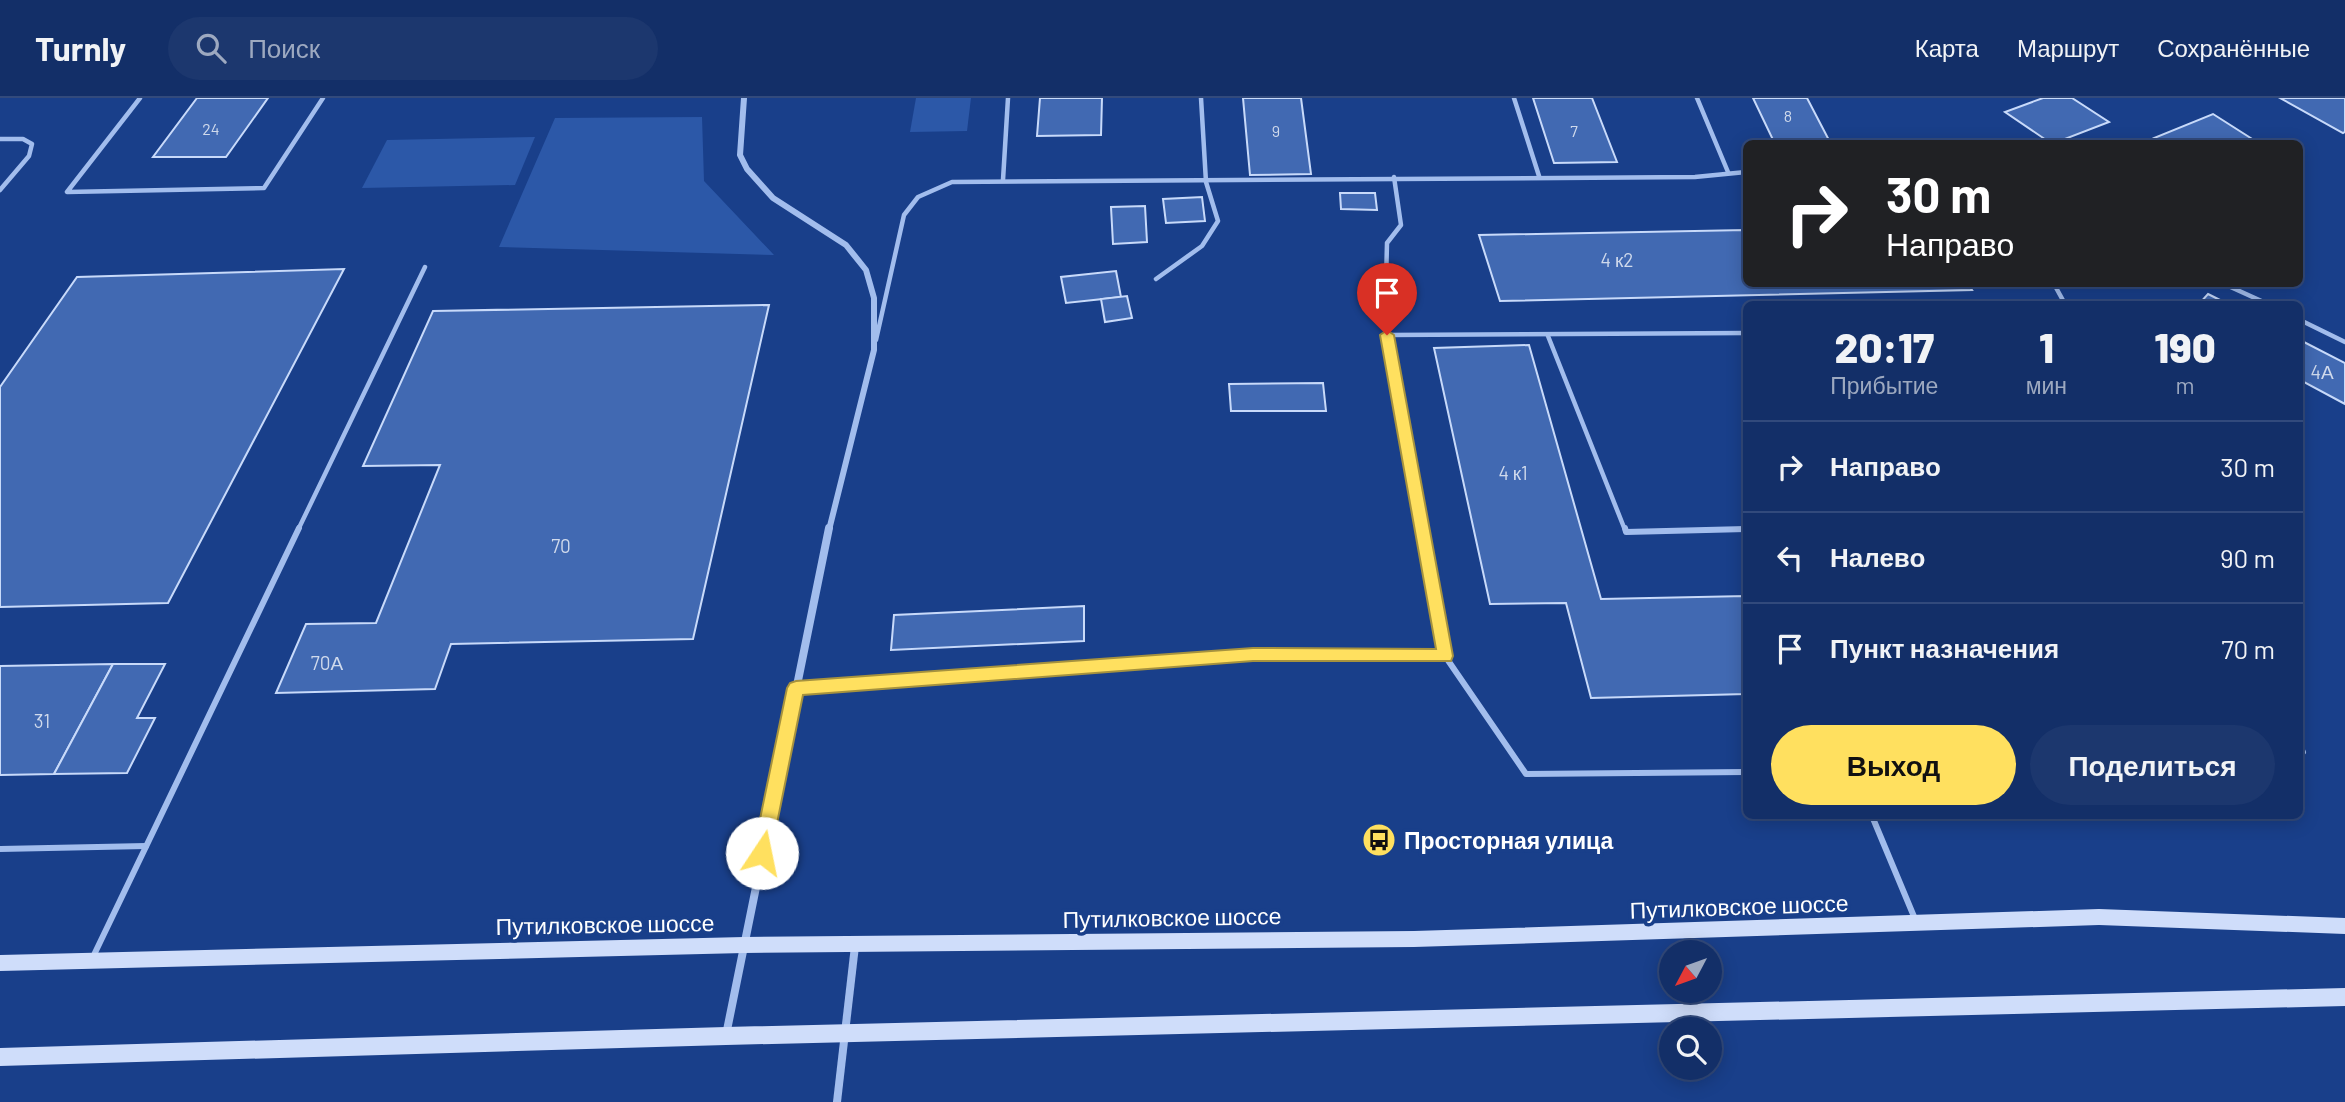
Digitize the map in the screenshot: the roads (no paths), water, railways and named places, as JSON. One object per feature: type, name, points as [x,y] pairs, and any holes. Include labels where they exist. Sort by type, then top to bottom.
[{"type":"main road","name":"Путилковское шоссе","points":[[0,963],[744,945],[1414,939],[2099,918],[2345,926]]},
{"type":"main road","points":[[0,1057],[726,1036],[2345,997]]},
{"type":"street","points":[[726,1036],[823,553],[874,350],[874,298],[866,270],[846,245],[773,198],[747,169],[740,155],[744,98]]},
{"type":"street","points":[[837,1102],[855,945]]},
{"type":"lane","points":[[140,98],[67,192],[264,188],[323,98]]},
{"type":"lane","points":[[1003,180],[1008,98]]},
{"type":"lane","points":[[1156,279],[1202,246],[1218,221],[1206,182],[1201,98]]},
{"type":"lane","points":[[1514,98],[1539,176]]},
{"type":"lane","points":[[1696,98],[1728,172]]},
{"type":"lane","points":[[0,139],[23,139],[32,144],[29,156],[0,190]]},
{"type":"lane","points":[[874,350],[904,215],[912,200],[952,182],[1695,177],[1743,172]]},
{"type":"lane","points":[[1394,177],[1401,225],[1387,243],[1385,322],[1445,656],[1526,774],[1743,772]]},
{"type":"lane","points":[[90,962],[425,267]]},
{"type":"lane","points":[[2231,287],[2261,301]]},
{"type":"lane","points":[[2303,321],[2345,342]]},
{"type":"lane","points":[[1387,335],[1743,333]]},
{"type":"lane","points":[[1548,336],[1626,532],[1743,529]]},
{"type":"lane","points":[[796,688],[1253,654],[1445,656]]},
{"type":"lane","points":[[1873,819],[1917,925]]},
{"type":"lane","points":[[0,849],[146,846]]},
{"type":"place","name":"Просторная улица","points":[[1379,840]]}]
